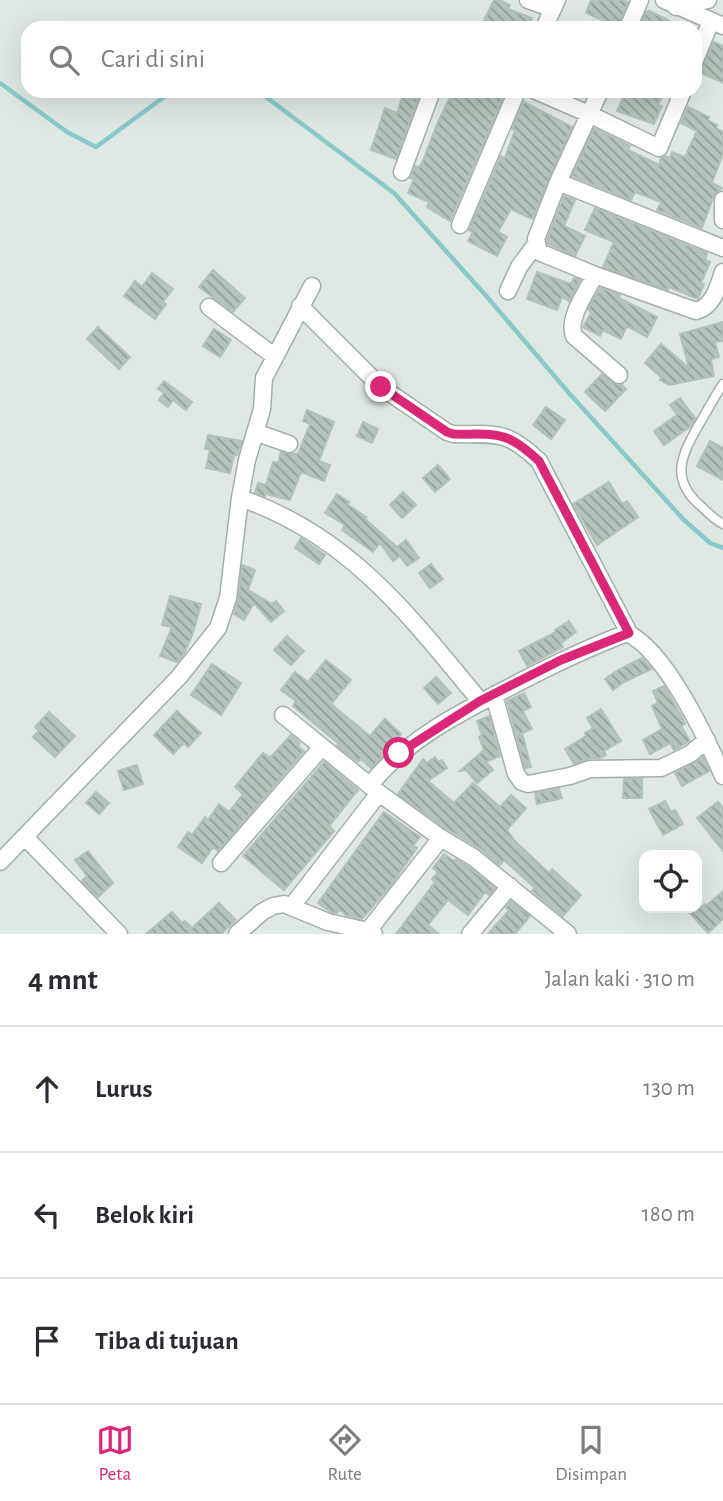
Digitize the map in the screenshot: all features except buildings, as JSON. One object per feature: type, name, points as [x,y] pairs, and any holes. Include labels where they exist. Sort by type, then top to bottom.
[{"type":"street","points":[[528,0],[555,5],[547,21]]},
{"type":"street","points":[[631,21],[640,0]]},
{"type":"street","points":[[670,3],[708,0]]},
{"type":"street","points":[[670,3],[717,23],[702,48]]},
{"type":"street","points":[[401,172],[429,98]]},
{"type":"street","points":[[460,225],[514,98]]},
{"type":"street","points":[[552,98],[659,148],[680,98]]},
{"type":"street","points":[[508,291],[519,267],[536,244],[558,182],[597,98]]},
{"type":"street","points":[[558,182],[723,248]]},
{"type":"street","points":[[723,200],[723,220]]},
{"type":"street","points":[[536,244],[539,252],[545,255],[696,311],[702,310],[716,292],[723,272]]},
{"type":"street","points":[[595,275],[575,317],[572,330],[574,336],[619,375]]},
{"type":"street","points":[[0,862],[179,677],[218,628],[228,598],[240,498],[261,409],[261,386],[312,286]]},
{"type":"street","points":[[300,306],[381,387],[447,432],[497,434],[528,451],[539,461],[629,633],[640,640],[671,676],[708,740],[723,776]]},
{"type":"street","points":[[209,307],[274,356]]},
{"type":"street","points":[[255,432],[289,444]]},
{"type":"street","points":[[240,498],[263,505],[309,529],[348,555],[393,599],[487,698],[516,774],[517,786],[597,768],[661,768],[690,754],[708,740]]},
{"type":"street","points":[[292,906],[399,753],[487,698],[561,660],[629,633]]},
{"type":"street","points":[[283,715],[375,789],[441,838],[473,857],[568,934]]},
{"type":"street","points":[[221,863],[322,747]]},
{"type":"street","points":[[25,836],[119,934]]},
{"type":"street","points":[[237,934],[261,912],[284,904],[328,922],[371,932],[441,838]]},
{"type":"street","points":[[470,934],[510,886]]},
{"type":"lane","points":[[723,384],[689,442],[683,456],[681,474],[686,491],[694,501],[723,524]]},
{"type":"waterway","points":[[0,83],[67,132],[96,147],[162,98]]},
{"type":"waterway","points":[[267,98],[394,193],[683,519],[710,543],[723,548]]},
{"type":"route","points":[[381,387],[447,432],[497,434],[528,451],[539,461],[629,633],[561,660],[480,701],[399,753]]}]
